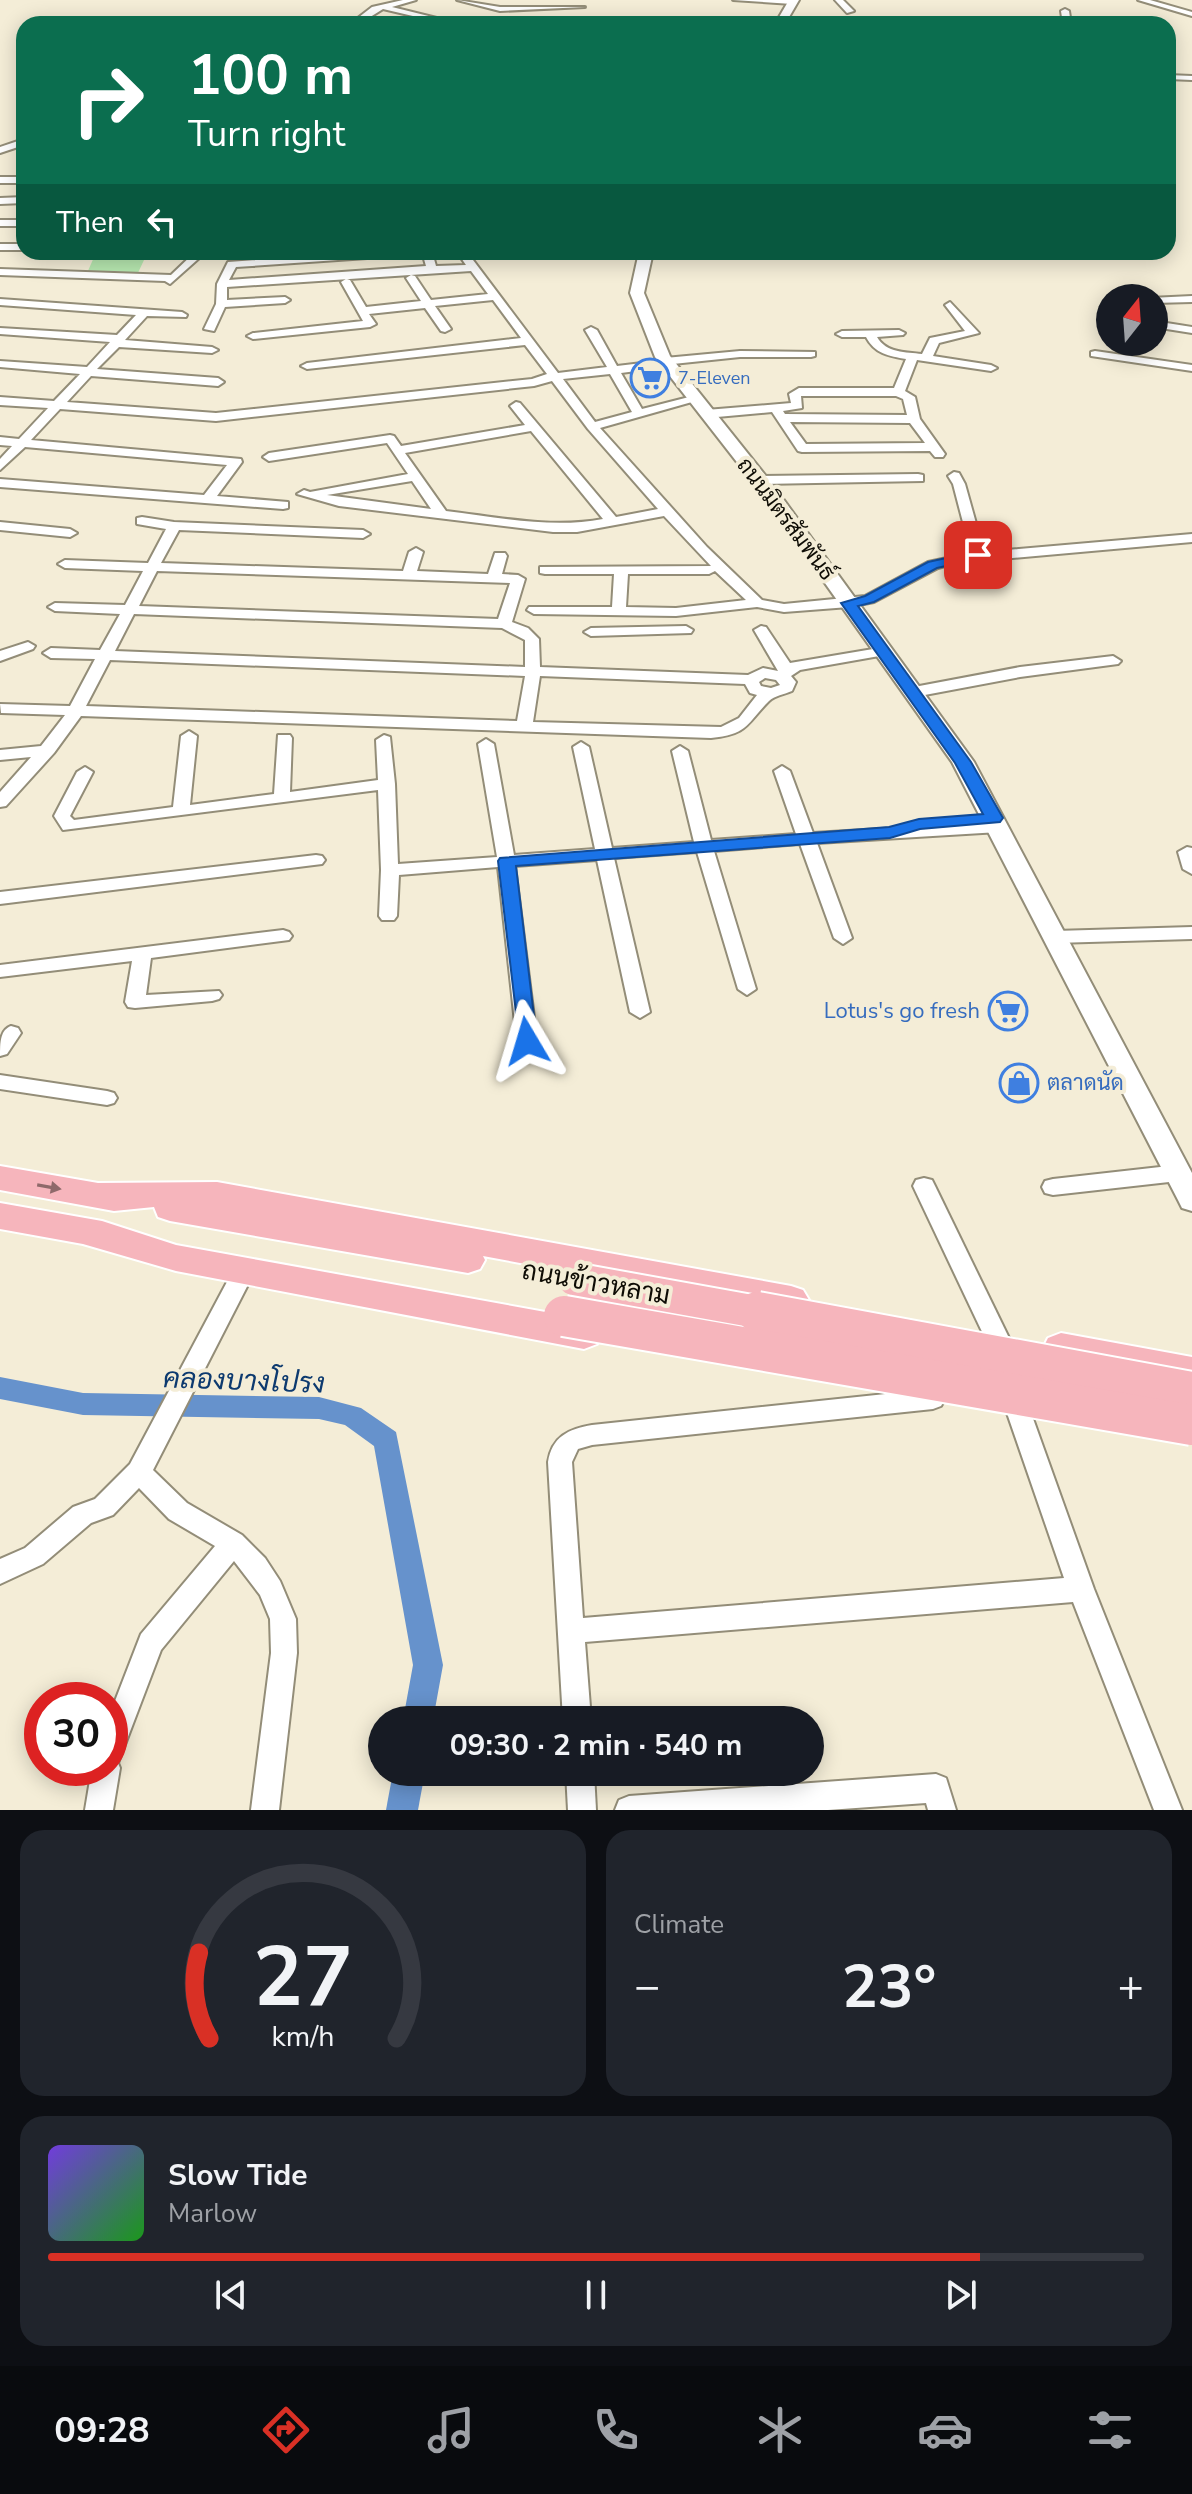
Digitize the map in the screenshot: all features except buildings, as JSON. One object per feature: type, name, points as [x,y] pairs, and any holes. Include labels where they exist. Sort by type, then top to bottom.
[{"type":"main road","name":"ถนนข้าวหลาม","points":[[0,1178],[574,1279],[1192,1393]]},
{"type":"main road","points":[[98,1195],[217,1194],[1192,1372]]},
{"type":"main road","name":"ถนนข้าวหลาม","points":[[0,1216],[1192,1425]]},
{"type":"main road","points":[[84,1231],[176,1258],[1192,1444]]},
{"type":"main road","points":[[834,1380],[903,1377],[917,1370],[924,1357],[918,1343],[904,1331],[845,1309]]},
{"type":"main road","points":[[1119,1358],[1173,1377],[1192,1393]]},
{"type":"main road","points":[[1105,1429],[1153,1431],[1179,1425],[1192,1418]]},
{"type":"street","points":[[367,16],[382,7],[412,0]]},
{"type":"street","points":[[461,0],[494,8],[582,4]]},
{"type":"street","points":[[737,0],[793,1]]},
{"type":"street","points":[[839,0],[850,11]]},
{"type":"street","points":[[1142,0],[1159,8],[1192,14]]},
{"type":"street","points":[[382,7],[422,16]]},
{"type":"street","points":[[1065,11],[1066,16]]},
{"type":"street","points":[[0,272],[171,280],[192,260]]},
{"type":"street","points":[[210,329],[221,304],[222,284],[230,266],[237,262],[272,260]]},
{"type":"street","points":[[429,260],[432,269]]},
{"type":"street","points":[[468,260],[528,341],[550,377],[667,511],[757,603]]},
{"type":"street","name":"ถนนมิตรสัมพันธ์","points":[[644,260],[637,293],[650,331],[667,365],[759,480],[963,762],[1192,1200]]},
{"type":"street","points":[[222,284],[473,267]]},
{"type":"street","points":[[411,278],[445,329]]},
{"type":"street","points":[[283,280],[287,315]]},
{"type":"street","points":[[253,336],[373,329],[346,282]]},
{"type":"street","points":[[362,311],[494,296]]},
{"type":"street","points":[[1168,300],[1192,299]]},
{"type":"street","points":[[221,304],[285,300]]},
{"type":"street","points":[[0,302],[182,315]]},
{"type":"street","points":[[842,334],[905,331],[934,340],[973,333],[950,305]]},
{"type":"street","points":[[0,466],[144,313]]},
{"type":"street","points":[[1168,326],[1192,330]]},
{"type":"street","points":[[591,330],[618,371],[639,414]]},
{"type":"street","points":[[0,331],[212,350]]},
{"type":"street","points":[[870,333],[881,349],[919,358],[991,368]]},
{"type":"street","points":[[898,392],[934,340]]},
{"type":"street","points":[[307,366],[528,341]]},
{"type":"street","points":[[0,401],[216,417],[502,383],[534,382],[550,377],[740,354],[811,354]]},
{"type":"street","points":[[1095,354],[1147,356],[1192,368]]},
{"type":"street","points":[[0,364],[218,382]]},
{"type":"street","points":[[799,392],[898,392],[909,397],[914,419],[937,451],[802,448],[779,413],[798,405],[795,394],[799,392]]},
{"type":"street","points":[[516,406],[612,521]]},
{"type":"street","points":[[592,426],[639,414],[700,407],[914,419]]},
{"type":"street","points":[[398,450],[534,427]]},
{"type":"street","points":[[269,457],[390,439],[441,514]]},
{"type":"street","points":[[0,441],[236,462],[208,499]]},
{"type":"street","points":[[954,476],[959,484],[978,555]]},
{"type":"street","points":[[416,477],[304,494],[339,502],[553,528],[577,528],[667,511]]},
{"type":"street","points":[[759,480],[918,478]]},
{"type":"street","points":[[0,483],[283,505]]},
{"type":"street","points":[[142,521],[174,526],[363,534]]},
{"type":"street","points":[[0,526],[70,533]]},
{"type":"street","points":[[0,802],[48,750],[76,709],[174,526]]},
{"type":"street","points":[[534,610],[676,612],[757,603],[784,608],[849,603],[869,599],[933,565],[978,555],[1192,538]]},
{"type":"street","points":[[409,576],[416,552]]},
{"type":"street","points":[[494,577],[500,556]]},
{"type":"street","points":[[65,564],[518,579],[504,624]]},
{"type":"street","points":[[545,570],[709,570]]},
{"type":"street","points":[[619,611],[621,571]]},
{"type":"street","points":[[55,607],[504,624],[523,631],[532,639],[533,671],[524,726]]},
{"type":"street","points":[[589,611],[591,638],[686,630]]},
{"type":"street","points":[[751,680],[755,690],[766,693],[778,693],[787,688],[784,673],[761,630]]},
{"type":"street","points":[[0,656],[28,646]]},
{"type":"street","points":[[51,653],[751,680],[763,673],[784,673],[887,654]]},
{"type":"street","points":[[914,692],[1020,672],[1113,661]]},
{"type":"street","points":[[1,708],[725,732],[746,724],[766,693]]},
{"type":"street","points":[[181,809],[189,736]]},
{"type":"street","points":[[282,796],[284,738]]},
{"type":"street","points":[[384,740],[390,870],[388,916]]},
{"type":"street","points":[[486,744],[506,861],[527,1041]]},
{"type":"street","points":[[581,747],[640,1012]]},
{"type":"street","points":[[0,755],[48,750]]},
{"type":"street","points":[[680,751],[704,846],[747,989]]},
{"type":"street","points":[[782,771],[843,938]]},
{"type":"street","points":[[85,772],[62,816],[69,826],[387,784]]},
{"type":"street","points":[[390,870],[997,823]]},
{"type":"street","points":[[0,898],[316,860]]},
{"type":"street","points":[[1055,937],[1192,933]]},
{"type":"street","points":[[0,971],[283,936]]},
{"type":"street","points":[[142,953],[135,1002],[212,995]]},
{"type":"street","points":[[0,1082],[107,1098]]},
{"type":"street","points":[[1053,1187],[1178,1173]]},
{"type":"street","points":[[924,1186],[997,1338]]},
{"type":"street","points":[[0,1572],[34,1556],[82,1515],[104,1507],[139,1472],[244,1271]]},
{"type":"street","points":[[576,1706],[560,1462],[561,1451],[567,1442],[592,1435],[933,1399]]},
{"type":"street","points":[[1019,1413],[1081,1589],[1168,1810]]},
{"type":"street","points":[[139,1472],[178,1511],[233,1543],[256,1566],[271,1589],[283,1619],[284,1653],[265,1810]]},
{"type":"street","points":[[128,1703],[150,1643],[233,1543]]},
{"type":"street","points":[[572,1631],[1081,1589]]},
{"type":"street","points":[[99,1810],[103,1786]]},
{"type":"street","points":[[581,1786],[582,1810]]},
{"type":"street","points":[[629,1810],[936,1788],[942,1810]]},
{"type":"green space","points":[[93,260],[144,260],[137,275],[87,273]]},
{"type":"waterway","name":"คลองบางโปรง","points":[[0,1388],[83,1404],[319,1408],[352,1416],[386,1440],[428,1665],[421,1706]]},
{"type":"waterway","name":"คลองบางโปรง","points":[[402,1810],[406,1786]]},
{"type":"place","name":"7-Eleven","points":[[650,378]]},
{"type":"place","name":"Lotus's go fresh","points":[[1008,1011]]},
{"type":"place","name":"ตลาดนัด","points":[[1019,1083]]},
{"type":"route","points":[[527,1041],[506,861],[890,832],[919,824],[994,818],[963,762],[849,603],[869,599],[933,565],[978,555]]}]
